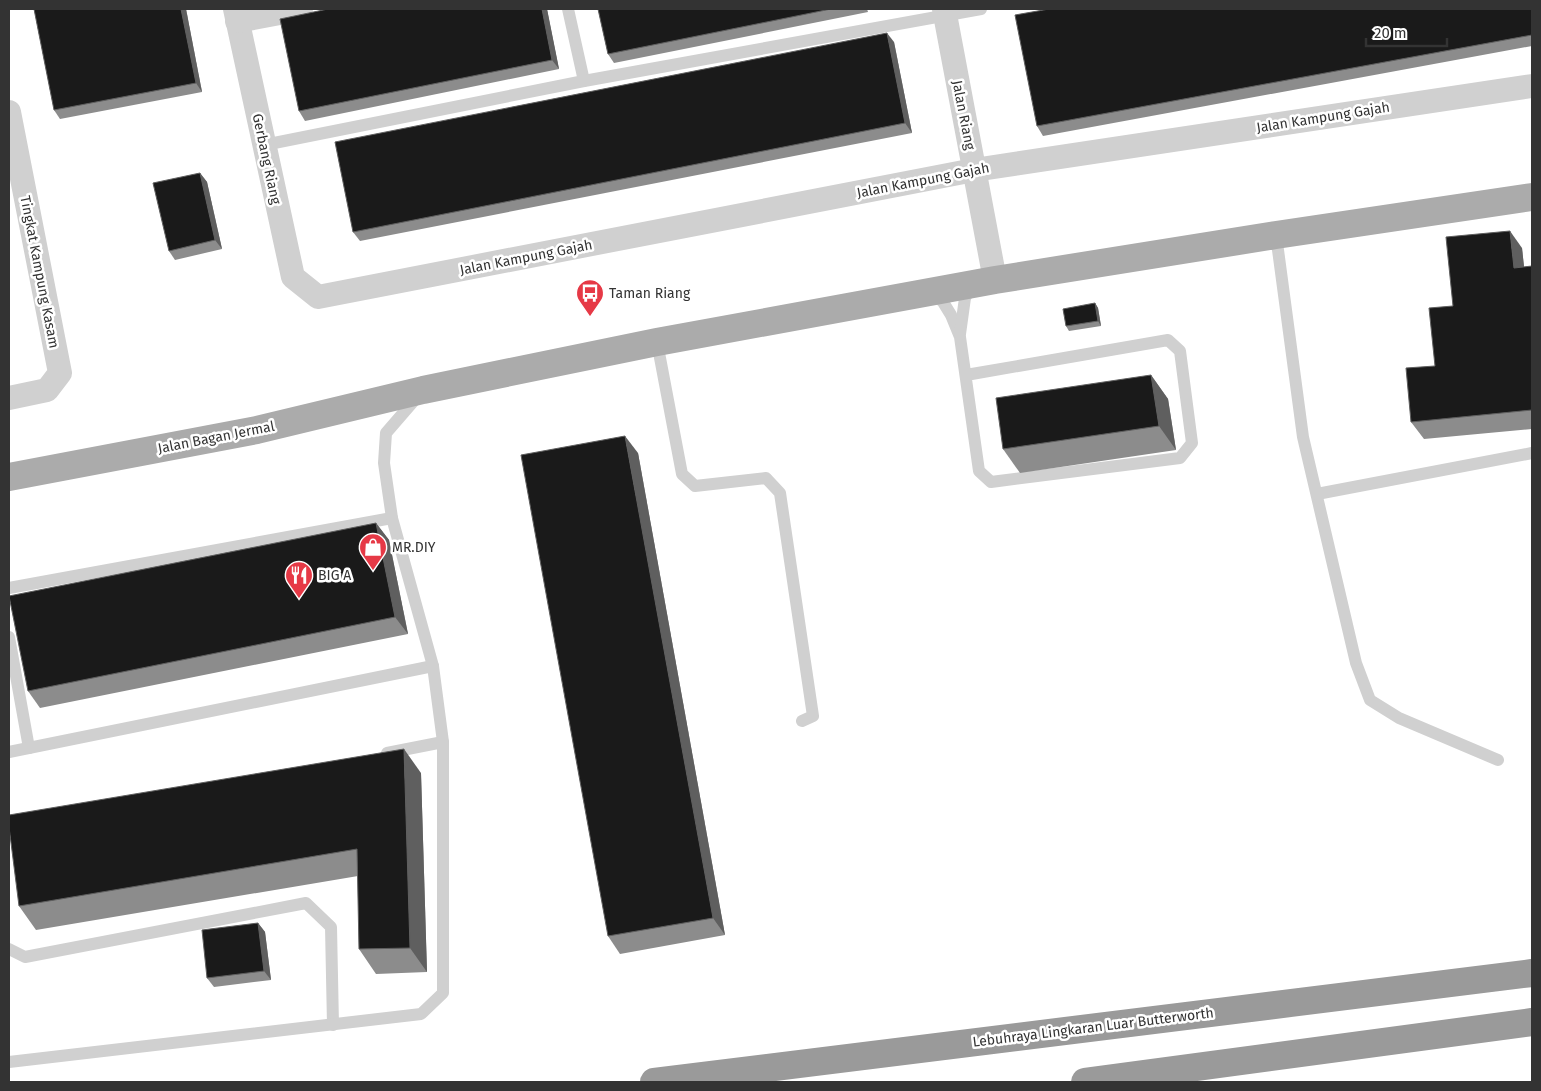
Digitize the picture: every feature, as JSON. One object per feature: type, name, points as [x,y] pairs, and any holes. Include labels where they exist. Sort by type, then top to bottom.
[{"type":"highway","name":"Lebuhraya Lingkaran Luar Butterworth","points":[[654,1082],[1532,972]]},
{"type":"highway","points":[[1085,1082],[1532,1022]]},
{"type":"main road","points":[[423,390],[657,342],[983,283],[1276,235],[1532,197]]},
{"type":"main road","name":"Jalan Bagan Jermal","points":[[9,477],[257,430],[423,390]]},
{"type":"street","points":[[236,15],[301,9]]},
{"type":"street","name":"Jalan Riang","points":[[944,12],[974,170],[983,283]]},
{"type":"street","name":"Gerbang Riang","points":[[236,15],[293,277],[318,296]]},
{"type":"street","name":"Jalan Kampung Gajah","points":[[318,296],[974,170],[1532,86]]},
{"type":"street","name":"Tingkat Kampung Kasam","points":[[9,112],[60,373],[47,390],[9,398]]},
{"type":"lane","points":[[568,9],[584,81]]},
{"type":"lane","points":[[264,145],[944,12],[981,9]]},
{"type":"lane","points":[[1276,235],[1303,437],[1356,663],[1370,700],[1399,718],[1498,760]]},
{"type":"lane","points":[[960,336],[965,298],[983,283]]},
{"type":"lane","points":[[932,292],[943,302],[960,336],[979,471],[991,482],[1180,458],[1192,443],[1180,351],[1168,340],[966,374]]},
{"type":"lane","points":[[657,342],[682,474],[695,486],[766,478],[780,493],[813,716],[802,721]]},
{"type":"lane","points":[[9,1062],[421,1014],[443,993],[444,742],[433,666],[392,518],[384,463],[386,433],[423,390]]},
{"type":"lane","points":[[1317,494],[1532,453]]},
{"type":"lane","points":[[9,588],[392,518]]},
{"type":"lane","points":[[9,637],[29,748]]},
{"type":"lane","points":[[9,752],[433,666]]},
{"type":"lane","points":[[376,755],[444,742]]},
{"type":"lane","points":[[9,949],[24,958],[306,903],[331,927],[333,1024]]},
{"type":"building","points":[[34,9],[181,9],[196,83],[54,110]]},
{"type":"building","points":[[328,9],[542,9],[552,60],[299,111],[280,19]]},
{"type":"building","points":[[598,9],[831,9],[608,54]]},
{"type":"building","points":[[1049,9],[1532,9],[1532,35],[1037,126],[1015,15]]},
{"type":"building","points":[[887,33],[905,123],[353,232],[335,142]]},
{"type":"building","points":[[200,173],[215,240],[169,251],[153,183]]},
{"type":"building","points":[[1510,231],[1514,268],[1532,266],[1532,410],[1411,422],[1406,368],[1435,366],[1429,308],[1453,306],[1446,237]]},
{"type":"building","points":[[1095,303],[1098,321],[1066,326],[1063,309]]},
{"type":"building","points":[[1151,375],[1159,426],[1003,449],[996,398]]},
{"type":"building","points":[[625,436],[713,918],[608,936],[521,455]]},
{"type":"building","points":[[376,523],[395,617],[28,691],[9,596]]},
{"type":"building","points":[[404,749],[410,948],[359,949],[357,849],[19,906],[9,815]]},
{"type":"building","points":[[258,923],[264,971],[207,978],[202,930]]},
{"type":"place","name":"Taman Riang","points":[[590,317]]},
{"type":"place","name":"MR.DIY","points":[[373,571]]},
{"type":"place","name":"BIG A","points":[[299,599]]}]
